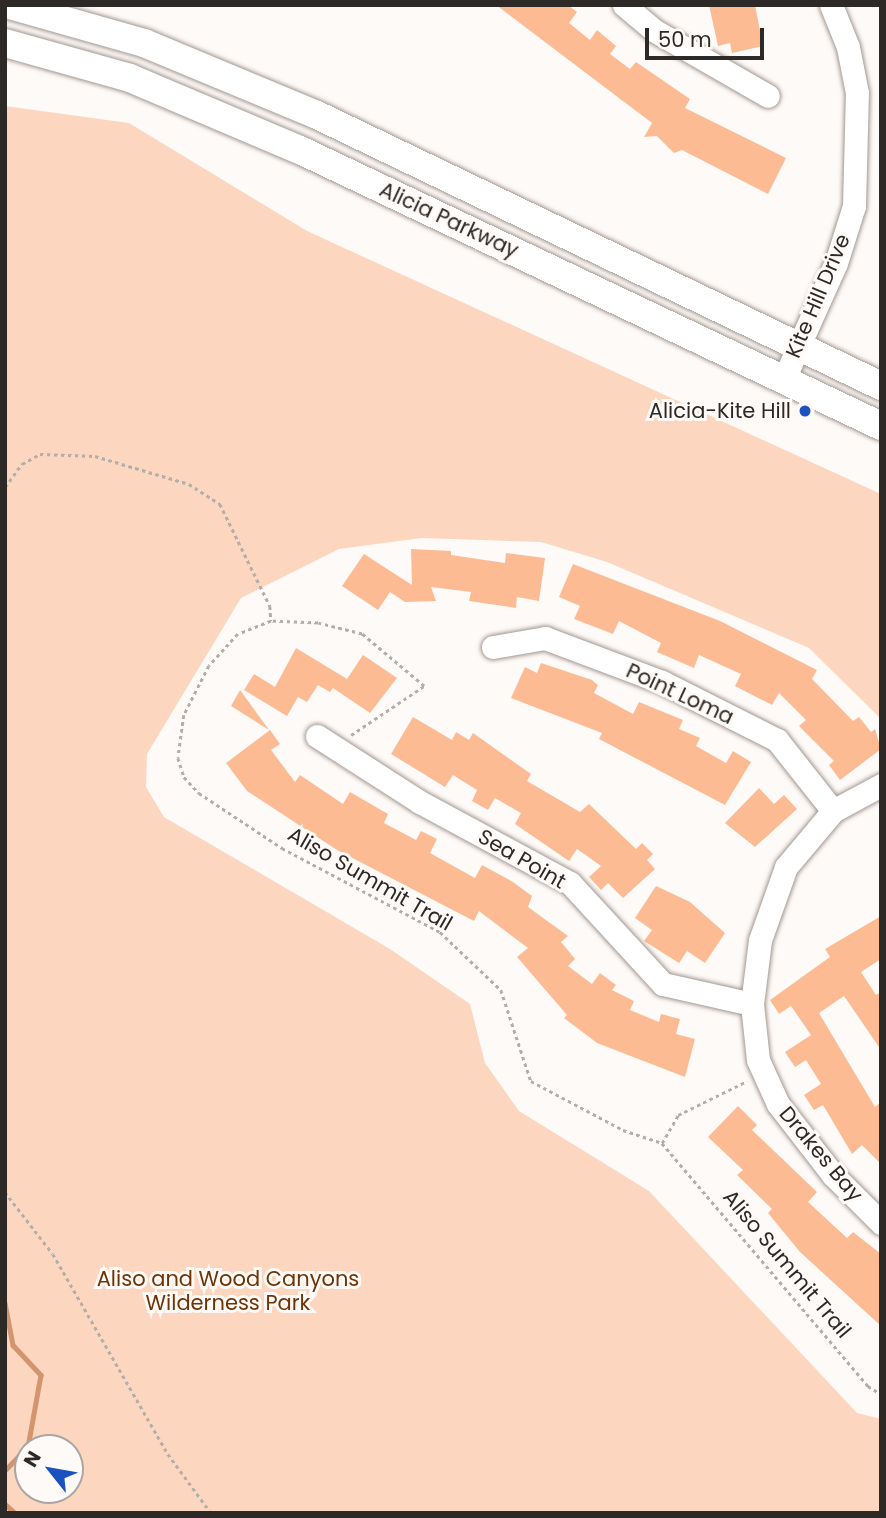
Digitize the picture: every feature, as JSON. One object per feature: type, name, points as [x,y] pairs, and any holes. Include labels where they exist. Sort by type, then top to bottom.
[{"type":"main road","name":"Alicia Parkway","points":[[10,5],[144,43],[317,115],[799,344],[881,386]]},
{"type":"main road","name":"Alicia Parkway","points":[[5,43],[130,78],[300,150],[881,426]]},
{"type":"street","points":[[624,5],[655,31],[768,96]]},
{"type":"street","name":"Kite Hill Drive","points":[[783,381],[836,263],[854,206],[857,93],[848,47],[831,5]]},
{"type":"street","name":"Point Loma","points":[[493,647],[545,638],[662,682],[777,740],[833,811]]},
{"type":"street","name":"Sea Point","points":[[317,736],[420,802],[570,883],[663,984],[752,1004]]},
{"type":"street","points":[[833,811],[881,785]]},
{"type":"street","name":"Drakes Bay","points":[[833,811],[786,867],[760,940],[752,1004],[764,1073],[778,1104],[833,1175],[881,1223]]},
{"type":"path","points":[[5,488],[22,464],[40,454],[95,456],[189,484],[220,504],[270,606],[271,621]]},
{"type":"path","name":"Aliso Summit Trail","points":[[317,736],[356,734],[424,686],[362,634],[318,623],[271,621],[238,634],[209,666],[184,715],[178,758],[184,777],[313,869],[440,932],[501,990],[531,1081],[623,1130],[663,1143],[868,1386],[881,1394]]},
{"type":"path","points":[[663,1143],[678,1115],[764,1073]]},
{"type":"path","points":[[5,1192],[52,1254],[168,1454],[211,1513]]},
{"type":"green space","name":"Aliso and Wood Canyons Wilderness Park","points":[[5,106],[129,123],[307,231],[881,494],[881,719],[809,648],[607,562],[541,542],[422,538],[339,549],[241,598],[147,754],[146,787],[164,817],[390,949],[470,1004],[485,1063],[519,1111],[649,1191],[857,1413],[881,1419],[881,1513],[5,1513]]},
{"type":"building","points":[[496,5],[568,5],[577,12],[569,23],[590,40],[597,30],[616,46],[610,54],[630,69],[636,62],[690,99],[685,108],[786,158],[768,194],[682,150],[674,153],[657,136],[644,137],[652,123]]},
{"type":"building","points":[[709,5],[755,5],[763,46],[732,53],[730,43],[718,46]]},
{"type":"building","points":[[411,549],[451,551],[451,555],[505,563],[506,553],[545,558],[539,601],[517,597],[516,608],[469,601],[471,592],[431,587],[436,601],[405,602],[390,592],[378,610],[342,586],[364,554],[412,585]]},
{"type":"building","points":[[573,564],[720,621],[817,670],[812,679],[853,721],[859,717],[871,732],[875,729],[881,749],[840,780],[829,765],[834,761],[799,726],[806,720],[779,693],[772,705],[735,686],[741,674],[699,655],[694,668],[657,652],[661,643],[619,621],[613,634],[574,619],[580,606],[559,597]]},
{"type":"building","points":[[296,648],[347,679],[363,655],[397,678],[370,713],[333,688],[330,692],[318,685],[307,702],[298,697],[287,716],[244,690],[254,674],[275,687]]},
{"type":"building","points":[[541,663],[592,680],[598,685],[594,693],[633,714],[639,702],[683,720],[679,729],[700,738],[696,746],[726,763],[733,751],[751,762],[725,805],[599,739],[602,733],[511,698],[525,667],[537,673]]},
{"type":"building","points":[[240,690],[269,730],[231,706]]},
{"type":"building","points":[[413,717],[452,740],[456,732],[469,740],[473,733],[531,774],[527,781],[580,812],[589,804],[636,849],[642,843],[653,854],[647,860],[655,869],[623,898],[608,883],[601,890],[589,877],[601,866],[577,849],[569,861],[515,824],[521,813],[495,798],[488,810],[472,801],[477,790],[453,775],[445,787],[391,754]]},
{"type":"building","points":[[270,730],[280,744],[271,750],[295,782],[300,775],[343,804],[350,792],[388,814],[384,823],[416,840],[421,831],[437,839],[430,853],[475,878],[482,865],[513,882],[532,896],[528,907],[568,936],[561,942],[575,959],[568,966],[592,984],[600,973],[616,985],[612,990],[634,1001],[630,1010],[659,1022],[661,1014],[680,1019],[676,1034],[695,1039],[685,1077],[597,1043],[564,1018],[567,1015],[517,957],[528,948],[479,911],[474,921],[337,850],[247,791],[226,763]]},
{"type":"building","points":[[759,788],[774,804],[784,795],[797,809],[755,847],[725,823]]},
{"type":"building","points":[[656,886],[690,902],[725,933],[705,963],[687,951],[679,963],[644,941],[652,930],[635,918]]},
{"type":"building","points":[[881,916],[881,959],[861,972],[876,995],[881,992],[881,1050],[844,996],[819,1013],[875,1107],[881,1102],[881,1164],[862,1145],[852,1154],[823,1105],[814,1110],[804,1095],[821,1084],[806,1060],[795,1067],[785,1052],[811,1035],[791,1006],[779,1014],[770,1000],[830,957],[825,949]]},
{"type":"building","points":[[738,1106],[757,1125],[752,1130],[817,1192],[808,1202],[847,1238],[853,1232],[881,1254],[881,1326],[800,1252],[768,1213],[772,1209],[737,1175],[743,1170],[708,1137]]},
{"type":"waterway","points":[[5,1303],[13,1345],[41,1375],[28,1447],[5,1471]]},
{"type":"waterway","points":[[5,1504],[15,1513]]},
{"type":"place","name":"Alicia-Kite Hill","points":[[805,411]]}]
